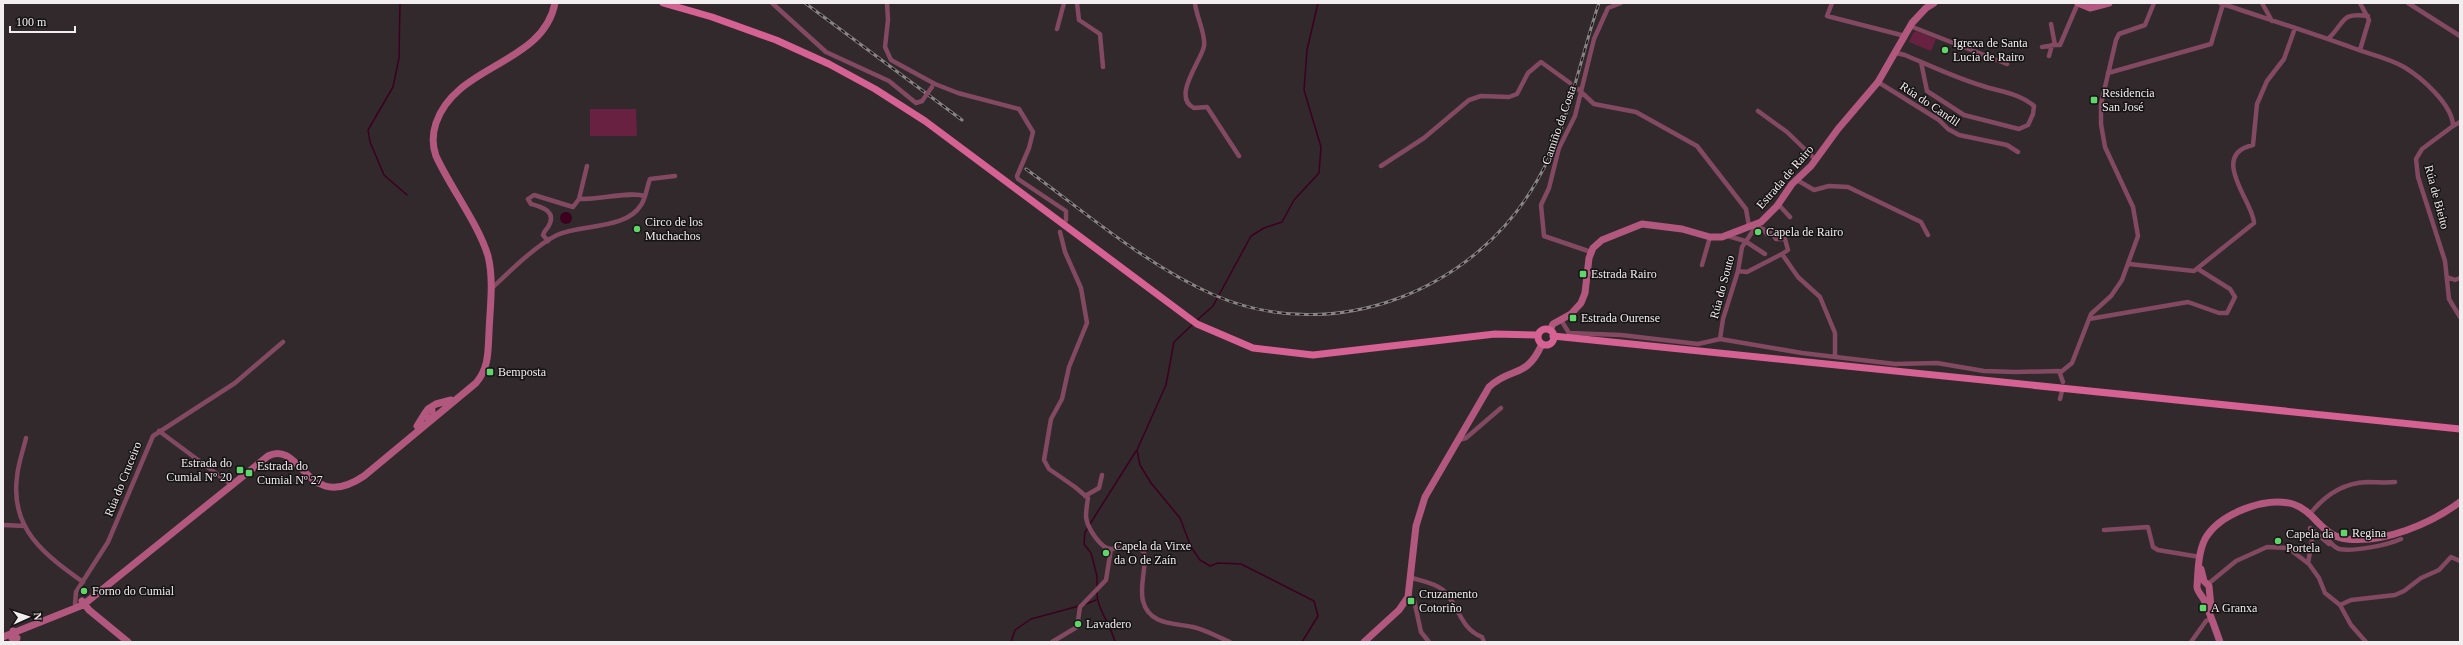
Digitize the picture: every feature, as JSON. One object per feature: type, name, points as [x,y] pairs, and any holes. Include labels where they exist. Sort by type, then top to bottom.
[{"type":"main road","points":[[663,3],[712,17],[776,40],[829,64],[875,89],[925,121],[1197,324],[1253,348],[1313,355],[1495,334],[1538,335]]},
{"type":"main road","points":[[1538,335],[1541,330],[1552,333],[2460,429]]},
{"type":"main road","points":[[1538,335],[1542,344],[1550,343],[1552,333]]},
{"type":"street","points":[[545,25],[550,3]]},
{"type":"street","points":[[485,333],[487,329],[490,290],[487,254],[434,152],[433,138],[438,118],[448,100],[462,86],[524,48],[537,36],[545,25],[552,14],[555,3]]},
{"type":"street","points":[[772,3],[826,52],[889,81],[916,103],[922,101],[933,85]]},
{"type":"street","points":[[887,3],[888,20],[885,47],[891,60],[933,85],[958,93],[1019,108],[1033,132],[1030,148],[1017,176],[1018,179],[1066,211],[1066,220]]},
{"type":"street","points":[[1057,29],[1064,3]]},
{"type":"street","points":[[1077,3],[1079,20],[1100,34],[1103,67]]},
{"type":"street","points":[[1194,3],[1204,45],[1185,92],[1187,100],[1194,108],[1207,107],[1239,156]]},
{"type":"street","name":"Camiño da Costa","points":[[1591,252],[1544,236],[1540,205],[1548,188],[1559,148],[1570,130],[1582,93],[1594,39],[1608,8],[1621,3]]},
{"type":"street","points":[[1832,3],[1827,16],[1904,36]]},
{"type":"street","name":"Estrada de Rairo","points":[[1591,252],[1602,240],[1642,224],[1682,229],[1710,237],[1726,235],[1754,225],[1778,204],[1797,180],[1816,160],[1838,129],[1878,82],[1896,53],[1910,26],[1926,8],[1934,3]]},
{"type":"street","points":[[2042,47],[2060,45],[2078,3],[2090,8],[2109,3]]},
{"type":"street","points":[[1561,320],[1569,333],[1621,336],[1698,344],[1720,339],[1835,357],[1895,364],[1937,363],[1989,371],[2061,372],[2072,363],[2094,310],[2116,290],[2129,264],[2138,236],[2136,218],[2105,147],[2101,124],[2101,104],[2119,34],[2145,25],[2154,3]]},
{"type":"street","points":[[2262,3],[2272,21]]},
{"type":"street","points":[[2360,3],[2368,16],[2369,24],[2360,50]]},
{"type":"street","points":[[2408,3],[2460,36]]},
{"type":"street","points":[[2108,73],[2211,44],[2221,4],[2328,39],[2402,66],[2420,78],[2446,107],[2453,119],[2453,126]]},
{"type":"street","points":[[2328,39],[2345,17],[2352,15],[2368,16]]},
{"type":"street","points":[[2049,56],[2054,45],[2051,24]]},
{"type":"street","points":[[1910,26],[2006,64]]},
{"type":"street","points":[[2129,264],[2187,271],[2198,269],[2254,223],[2254,218],[2237,181],[2234,164],[2235,156],[2243,147],[2253,145],[2257,104],[2267,80],[2284,59],[2295,28]]},
{"type":"street","points":[[1896,53],[1921,62],[1983,86],[2010,92],[2027,100],[2034,106],[2033,114],[2028,125],[2019,128],[1964,115],[1927,91],[1921,62]]},
{"type":"street","points":[[1381,166],[1418,142],[1469,100],[1481,96],[1509,97],[1517,94],[1528,73],[1541,62],[1570,83]]},
{"type":"street","name":"Rúa do Candil","points":[[1878,82],[1939,120],[1948,129],[1959,135],[2008,145],[2018,152]]},
{"type":"street","points":[[1578,89],[1594,104],[1636,112],[1697,146],[1746,209],[1754,225],[1763,229],[1767,234],[1772,233],[1776,239],[1785,239],[1788,250],[1747,272],[1738,271]]},
{"type":"street","points":[[1758,111],[1787,132],[1816,160]]},
{"type":"street","name":"Rúa de Bieito","points":[[2460,122],[2422,149],[2416,159],[2418,176],[2446,261],[2449,299],[2460,317]]},
{"type":"street","points":[[548,241],[543,235],[550,224],[550,214],[546,208],[531,204],[528,198],[534,195],[573,207],[579,199],[587,166]]},
{"type":"street","points":[[490,290],[548,241],[566,232],[605,226],[626,217],[641,205],[650,179],[675,176]]},
{"type":"street","points":[[1797,180],[1814,190],[1829,186],[1848,187],[1875,198],[1891,209],[1921,222],[1928,235]]},
{"type":"street","points":[[579,199],[609,198],[635,193],[644,196]]},
{"type":"street","points":[[1778,204],[1790,217]]},
{"type":"street","points":[[470,220],[486,270],[490,290]]},
{"type":"street","points":[[1744,241],[1754,225]]},
{"type":"street","points":[[1060,232],[1065,252],[1081,288],[1087,323],[1069,367],[1062,398],[1051,419],[1044,460],[1054,474],[1075,487],[1088,498],[1086,518],[1089,528],[1104,547],[1111,549],[1129,546],[1138,548],[1144,552],[1146,560],[1141,587],[1143,602],[1155,619],[1165,623],[1205,631],[1230,642]]},
{"type":"street","points":[[1726,235],[1744,241],[1766,254]]},
{"type":"street","points":[[1702,265],[1710,237]]},
{"type":"street","name":"Rúa do Souto","points":[[1720,339],[1723,319],[1738,271],[1744,241]]},
{"type":"street","points":[[1552,333],[1554,324],[1574,312],[1583,300],[1591,252]]},
{"type":"street","points":[[1782,254],[1798,277],[1820,297],[1835,333],[1835,357]]},
{"type":"street","points":[[2089,320],[2188,302],[2220,313],[2227,313],[2235,297],[2230,289],[2198,269]]},
{"type":"street","points":[[461,393],[479,373],[484,353],[486,270]]},
{"type":"street","points":[[2447,277],[2455,280],[2460,278]]},
{"type":"street","points":[[11,636],[82,603],[270,455],[278,454],[286,456],[313,480],[330,488],[344,487],[354,482],[390,454],[419,428],[430,414],[450,403],[474,386],[483,375],[488,360],[489,304]]},
{"type":"street","name":"Rúa do Cruceiro","points":[[82,603],[74,596],[105,548],[148,443],[159,431],[235,383],[283,342]]},
{"type":"street","points":[[1364,642],[1400,610],[1408,597],[1412,578],[1418,514],[1429,488],[1489,388],[1495,381],[1516,373],[1532,364],[1542,344]]},
{"type":"street","points":[[378,461],[483,375],[486,359],[484,353]]},
{"type":"street","points":[[2061,372],[2063,382]]},
{"type":"street","points":[[2060,399],[2062,391]]},
{"type":"street","points":[[1459,440],[1466,438],[1501,408]]},
{"type":"street","points":[[159,431],[228,483]]},
{"type":"street","points":[[26,438],[17,476],[16,487],[17,503],[25,526],[40,550],[83,582]]},
{"type":"street","points":[[330,488],[344,484],[390,454],[398,444]]},
{"type":"street","points":[[11,636],[37,620],[82,603],[107,580],[259,458],[277,449],[288,452],[321,482],[333,485],[344,484]]},
{"type":"street","points":[[1085,496],[1099,488],[1102,475]]},
{"type":"street","points":[[2310,514],[2319,503],[2334,490],[2366,482],[2396,482]]},
{"type":"street","points":[[2220,642],[2204,586],[2200,559],[2203,544],[2212,529],[2239,511],[2258,506],[2286,503],[2301,508],[2310,514],[2327,533],[2349,540],[2388,535],[2428,521],[2460,502]]},
{"type":"street","points":[[3,525],[25,526]]},
{"type":"street","points":[[2104,530],[2148,527],[2153,547],[2158,550],[2200,559]]},
{"type":"street","points":[[2308,563],[2312,541],[2310,528],[2330,545],[2333,545],[2339,549],[2389,544],[2401,538]]},
{"type":"street","points":[[2327,533],[2326,536],[2333,545]]},
{"type":"street","points":[[2204,586],[2236,561],[2267,547],[2288,548],[2308,563],[2319,578],[2325,593],[2340,605],[2351,625],[2366,642]]},
{"type":"street","points":[[1052,642],[1076,627],[1080,607],[1106,580],[1111,549]]},
{"type":"street","points":[[2340,605],[2351,600],[2395,595],[2439,570],[2451,557],[2456,557],[2460,561]]},
{"type":"street","points":[[1412,578],[1434,585],[1445,591],[1468,629],[1475,635],[1482,636],[1484,642]]},
{"type":"street","points":[[1408,597],[1414,600],[1421,632],[1429,642]]},
{"type":"street","points":[[82,603],[128,642]]},
{"type":"street","points":[[2191,642],[2206,621],[2213,620]]},
{"type":"shaded area","points":[[1916,31],[1936,39],[1931,51],[1909,42],[1913,33]]},
{"type":"shaded area","points":[[590,109],[636,109],[637,136],[590,136]]},
{"type":"shaded area","points":[[566,212],[570,214],[572,218],[570,222],[566,224],[562,222],[560,218],[562,214]]},
{"type":"waterway","points":[[400,3],[399,58],[393,87],[368,130],[370,142],[384,175],[407,195]]},
{"type":"waterway","points":[[1196,321],[1213,306],[1251,236],[1264,228],[1282,222],[1294,200],[1319,173],[1321,147],[1304,90],[1307,50],[1318,3]]},
{"type":"waterway","points":[[1193,324],[1174,342],[1166,385],[1137,450],[1140,465],[1151,483],[1180,518],[1191,547],[1200,560],[1210,566],[1218,563],[1241,564],[1314,601],[1318,616],[1302,642]]},
{"type":"waterway","points":[[1090,524],[1136,451]]},
{"type":"waterway","points":[[1088,528],[1085,532],[1084,544],[1091,553],[1097,576],[1097,588]]},
{"type":"waterway","points":[[1097,592],[1097,598],[1101,610],[1115,642]]},
{"type":"waterway","points":[[1086,604],[1096,600]]},
{"type":"waterway","points":[[1011,642],[1015,630],[1031,619],[1079,606]]},
{"type":"railway","points":[[805,3],[962,120]]},
{"type":"railway","points":[[1026,169],[1140,254],[1189,283],[1214,295],[1260,310],[1307,315],[1353,311],[1398,298],[1440,279],[1478,252],[1511,218],[1538,179],[1549,158],[1566,115],[1599,3]]},
{"type":"place","name":"Igrexa de Santa Lucía de Rairo","points":[[1945,50]]},
{"type":"place","name":"Residencia San José","points":[[2094,100]]},
{"type":"place","name":"Circo de los Muchachos","points":[[637,229]]},
{"type":"place","name":"Capela de Rairo","points":[[1758,232]]},
{"type":"place","name":"Estrada Rairo","points":[[1583,274]]},
{"type":"place","name":"Estrada Ourense","points":[[1573,318]]},
{"type":"place","name":"Bemposta","points":[[490,372]]},
{"type":"place","name":"Estrada do Cumial Nº 20","points":[[240,470]]},
{"type":"place","name":"Estrada do Cumial Nº 27","points":[[249,473]]},
{"type":"place","name":"Regina","points":[[2344,533]]},
{"type":"place","name":"Capela da Portela","points":[[2278,541]]},
{"type":"place","name":"Capela da Virxe da O de Zaín","points":[[1106,553]]},
{"type":"place","name":"Forno do Cumial","points":[[84,591]]},
{"type":"place","name":"Cruzamento Cotoriño","points":[[1411,601]]},
{"type":"place","name":"A Granxa","points":[[2203,608]]},
{"type":"place","name":"Lavadero","points":[[1078,624]]}]
